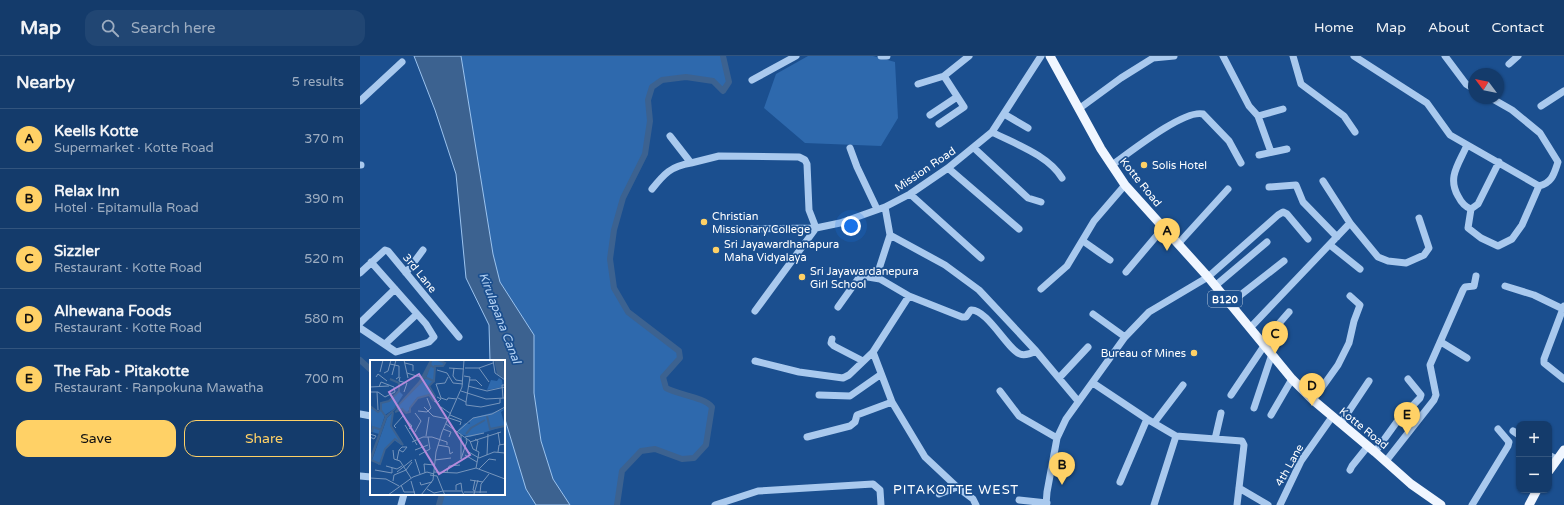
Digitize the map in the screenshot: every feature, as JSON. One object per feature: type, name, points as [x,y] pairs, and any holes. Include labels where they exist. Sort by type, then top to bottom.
[{"type":"main road","name":"Kotte Road","points":[[1050,56],[1080,108],[1101,149],[1136,199],[1164,227],[1208,277],[1292,379],[1332,417],[1437,504]]},
{"type":"main road","points":[[1552,465],[1558,456]]},
{"type":"main road","points":[[1529,503],[1535,493]]},
{"type":"street","points":[[752,80],[796,56]]},
{"type":"street","points":[[881,56],[887,56]]},
{"type":"street","points":[[918,84],[944,76],[969,56]]},
{"type":"street","name":"Mission Road","points":[[751,229],[816,228],[840,223],[885,207],[910,194],[948,168],[992,132],[1041,56]]},
{"type":"street","points":[[1080,108],[1121,78],[1153,58],[1174,56]]},
{"type":"street","points":[[1223,56],[1249,106],[1258,116],[1271,152]]},
{"type":"street","points":[[1293,56],[1301,84],[1344,116],[1355,132]]},
{"type":"street","points":[[1354,56],[1427,103],[1450,135],[1540,186]]},
{"type":"street","points":[[1445,56],[1468,85]]},
{"type":"street","points":[[1509,64],[1518,56]]},
{"type":"street","points":[[360,101],[402,62]]},
{"type":"street","points":[[939,124],[964,107],[944,76]]},
{"type":"street","points":[[1541,106],[1564,91]]},
{"type":"street","points":[[930,115],[957,97]]},
{"type":"street","points":[[1499,162],[1478,204],[1471,209],[1468,228],[1481,238],[1498,246],[1512,239],[1522,225],[1540,186],[1546,184],[1552,179],[1558,162],[1540,133],[1512,110],[1502,104]]},
{"type":"street","points":[[1258,116],[1283,109]]},
{"type":"street","points":[[1112,165],[1182,118],[1197,112],[1203,114],[1229,141],[1241,163]]},
{"type":"street","points":[[1004,114],[1028,128]]},
{"type":"street","points":[[992,132],[1032,152],[1056,168],[1062,178]]},
{"type":"street","points":[[670,136],[691,163]]},
{"type":"street","points":[[1467,145],[1452,180],[1452,186],[1458,198],[1466,207],[1471,209]]},
{"type":"street","points":[[850,148],[857,167],[877,209]]},
{"type":"street","points":[[974,148],[1028,198],[1041,202]]},
{"type":"street","points":[[1259,156],[1287,149]]},
{"type":"street","points":[[652,189],[663,175],[678,165],[719,156],[799,157],[805,160],[807,164],[809,210],[816,228],[755,311]]},
{"type":"street","points":[[948,168],[1019,229]]},
{"type":"street","points":[[1323,182],[1350,223],[1378,257],[1388,261],[1406,263],[1424,255],[1429,248],[1419,218]]},
{"type":"street","points":[[1041,289],[1067,266],[1094,221],[1125,185]]},
{"type":"street","points":[[1269,187],[1296,185],[1303,202],[1336,237]]},
{"type":"street","points":[[1178,244],[1228,189]]},
{"type":"street","points":[[910,194],[981,258]]},
{"type":"street","points":[[880,279],[879,269],[890,235],[885,207]]},
{"type":"street","points":[[1019,500],[1046,504],[1057,438],[1066,419],[1125,337],[1149,312],[1208,277],[1283,212],[1287,214],[1308,239]]},
{"type":"street","points":[[1250,328],[1350,223]]},
{"type":"street","points":[[1126,272],[1164,227]]},
{"type":"street","points":[[890,235],[945,265],[979,290],[1036,351],[1078,401]]},
{"type":"street","points":[[1083,241],[1110,260]]},
{"type":"street","points":[[1214,286],[1267,242]]},
{"type":"street","points":[[1330,245],[1360,269]]},
{"type":"street","name":"3rd Lane","points":[[360,273],[385,250],[388,251],[459,337]]},
{"type":"street","points":[[406,273],[423,250]]},
{"type":"street","points":[[1229,304],[1284,261]]},
{"type":"street","points":[[360,328],[396,352],[429,342],[434,337],[426,324],[371,262]]},
{"type":"street","points":[[838,307],[858,278],[862,276],[880,279],[909,296],[962,317],[966,317],[971,310],[978,311],[1020,354],[1036,351]]},
{"type":"street","points":[[1386,461],[1434,400],[1436,395],[1430,365],[1462,290],[1465,287],[1474,286],[1476,276]]},
{"type":"street","points":[[1505,286],[1534,295],[1563,307],[1544,359],[1544,363],[1564,379]]},
{"type":"street","points":[[360,323],[395,289]]},
{"type":"street","points":[[755,361],[799,372],[843,378],[873,352],[909,296]]},
{"type":"street","points":[[1313,400],[1338,365],[1349,343],[1354,321],[1360,306],[1350,296]]},
{"type":"street","points":[[1231,395],[1263,344],[1289,312]]},
{"type":"street","points":[[385,344],[417,314]]},
{"type":"street","points":[[1093,314],[1125,337]]},
{"type":"street","points":[[832,339],[831,343],[834,346],[862,361]]},
{"type":"street","points":[[1441,342],[1466,358]]},
{"type":"street","points":[[1059,378],[1088,346]]},
{"type":"street","points":[[873,352],[880,375],[892,402],[925,457],[957,487],[973,499],[976,505]]},
{"type":"street","points":[[1254,408],[1272,354]]},
{"type":"street","points":[[819,395],[850,396],[880,375]]},
{"type":"street","points":[[1271,415],[1292,379]]},
{"type":"street","points":[[1350,470],[1352,466],[1372,449],[1420,398],[1421,395],[1419,391],[1408,379]]},
{"type":"street","points":[[1341,423],[1369,381]]},
{"type":"street","points":[[1093,383],[1147,419],[1176,436],[1242,440],[1244,445],[1236,505]]},
{"type":"street","points":[[1154,423],[1183,384]]},
{"type":"street","points":[[1000,391],[1019,416],[1057,438]]},
{"type":"street","points":[[807,437],[850,426],[855,422],[857,415],[892,402]]},
{"type":"street","points":[[1215,439],[1221,413]]},
{"type":"street","points":[[360,414],[370,416]]},
{"type":"street","name":"4th Lane","points":[[1280,505],[1301,461],[1332,417]]},
{"type":"street","points":[[1120,482],[1147,419]]},
{"type":"street","points":[[1472,505],[1508,446],[1509,442],[1498,429]]},
{"type":"street","points":[[1154,505],[1176,436]]},
{"type":"street","points":[[360,476],[370,477]]},
{"type":"street","points":[[715,505],[758,491],[873,484],[880,490],[881,505]]},
{"type":"street","points":[[939,494],[957,487]]},
{"type":"street","points":[[1239,488],[1268,505]]},
{"type":"street","points":[[401,505],[404,495]]},
{"type":"shaded area","points":[[461,56],[723,56],[729,82],[723,91],[713,81],[686,77],[662,80],[652,87],[648,100],[650,121],[645,154],[623,198],[614,230],[610,259],[614,288],[628,312],[679,351],[680,358],[663,377],[666,388],[697,398],[712,407],[706,445],[694,458],[682,459],[655,449],[641,451],[622,471],[617,505],[570,505],[553,479],[541,441],[534,393],[534,335],[500,282],[493,254]]},
{"type":"shaded area","points":[[808,56],[873,56],[895,62],[898,118],[881,146],[805,143],[764,108],[776,74]]},
{"type":"shaded area","points":[[505,419],[526,489],[536,505],[439,505],[442,495],[505,495]]},
{"type":"water","name":"Kirulapana Canal","points":[[414,56],[461,56],[493,254],[500,282],[534,335],[534,393],[541,441],[553,479],[570,505],[536,505],[526,489],[505,419],[505,360],[490,360],[489,325],[466,278],[456,174],[435,110]]},
{"type":"waterway","points":[[617,505],[622,471],[641,451],[655,449],[682,459],[694,458],[706,445],[712,407],[697,398],[666,388],[663,377],[680,358],[679,351],[628,312],[614,288],[610,259],[614,230],[623,198],[645,154],[650,121],[648,100],[652,87],[662,80],[686,77],[713,81],[723,91],[729,82],[723,56]]},
{"type":"waterway","points":[[360,360],[370,369]]},
{"type":"waterway","points":[[439,505],[442,495]]},
{"type":"place","name":"Solis Hotel","points":[[1144,165]]},
{"type":"place","name":"Christian Missionary College","points":[[704,222]]},
{"type":"place","name":"Sri Jayawardhanapura Maha Vidyalaya","points":[[716,250]]},
{"type":"place","name":"Keells Kotte","points":[[1167,251]]},
{"type":"place","name":"Sri Jayawardanepura Girl School","points":[[802,277]]},
{"type":"place","name":"Bureau of Mines","points":[[1194,353]]},
{"type":"place","name":"Sizzler","points":[[1275,354]]},
{"type":"place","name":"Alhewana Foods","points":[[1312,406]]},
{"type":"place","name":"The Fab - Pitakotte","points":[[1407,435]]},
{"type":"place","name":"Relax Inn","points":[[1062,485]]},
{"type":"district","name":"PITAKOTTE WEST","points":[[956,489]]}]
